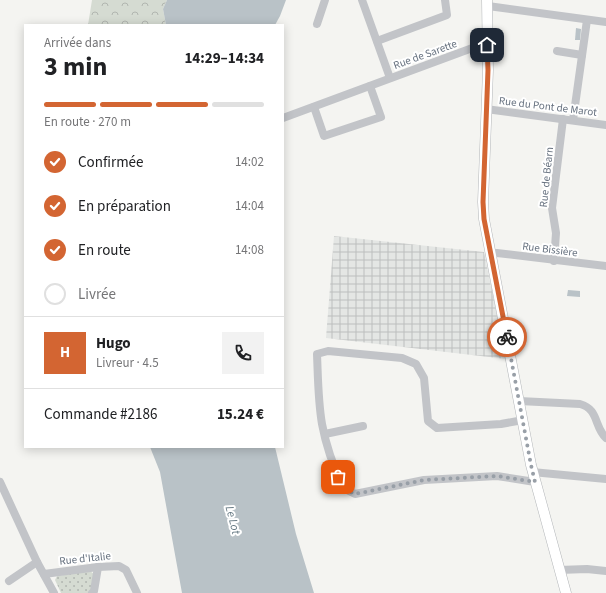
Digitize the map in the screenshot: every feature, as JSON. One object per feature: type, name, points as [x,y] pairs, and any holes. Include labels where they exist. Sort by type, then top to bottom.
[{"type":"main road","points":[[488,3],[483,202],[484,219],[532,472],[566,593]]},
{"type":"street","points":[[317,24],[325,0]]},
{"type":"street","points":[[362,0],[390,78]]},
{"type":"street","points":[[377,41],[447,15],[446,0]]},
{"type":"street","points":[[488,3],[606,22]]},
{"type":"street","points":[[573,120],[587,20]]},
{"type":"street","name":"Rue de Sarette","points":[[284,118],[475,47],[487,45]]},
{"type":"street","points":[[557,51],[582,55]]},
{"type":"street","points":[[314,107],[324,136],[381,117],[370,86]]},
{"type":"street","name":"Rue du Pont de Marot","points":[[486,109],[606,125]]},
{"type":"street","name":"Rue de Béarn","points":[[554,261],[556,233],[552,208],[563,119]]},
{"type":"street","name":"Rue Bissière","points":[[491,254],[497,253],[606,266]]},
{"type":"street","points":[[523,420],[501,424],[437,428],[428,421],[424,378],[416,364],[402,358],[328,350],[317,354],[322,425],[333,466],[343,488],[355,494],[431,480],[497,476],[535,482]]},
{"type":"street","points":[[519,401],[580,404],[585,406],[597,419],[600,430],[606,438]]},
{"type":"street","points":[[325,434],[363,426]]},
{"type":"street","points":[[532,472],[606,479]]},
{"type":"street","points":[[0,484],[37,562],[54,593]]},
{"type":"street","points":[[9,581],[37,562]]},
{"type":"street","points":[[92,593],[94,591],[98,566]]},
{"type":"street","name":"Rue d'Italie","points":[[44,574],[98,566],[119,566],[126,570],[137,593]]},
{"type":"street","points":[[559,570],[588,569],[606,571]]},
{"type":"shaded area","points":[[334,236],[484,252],[506,359],[326,338]]},
{"type":"green space","points":[[92,0],[167,0],[163,9],[166,24],[88,24]]},
{"type":"green space","points":[[90,571],[94,574],[91,591],[88,593],[61,593],[55,580],[57,576]]},
{"type":"water","points":[[167,0],[286,0],[276,24],[166,24],[163,9]]},
{"type":"water","points":[[576,28],[581,29],[580,40],[575,40]]},
{"type":"water","points":[[568,290],[580,291],[580,297],[567,296]]},
{"type":"water","name":"Le Lot","points":[[150,448],[275,448],[296,534],[314,593],[182,593],[160,472]]},
{"type":"way so far","points":[[338,477],[343,488],[355,494],[424,480],[497,476],[535,482],[507,337]]},
{"type":"route","points":[[487,45],[488,70],[483,202],[484,219],[507,337]]}]
